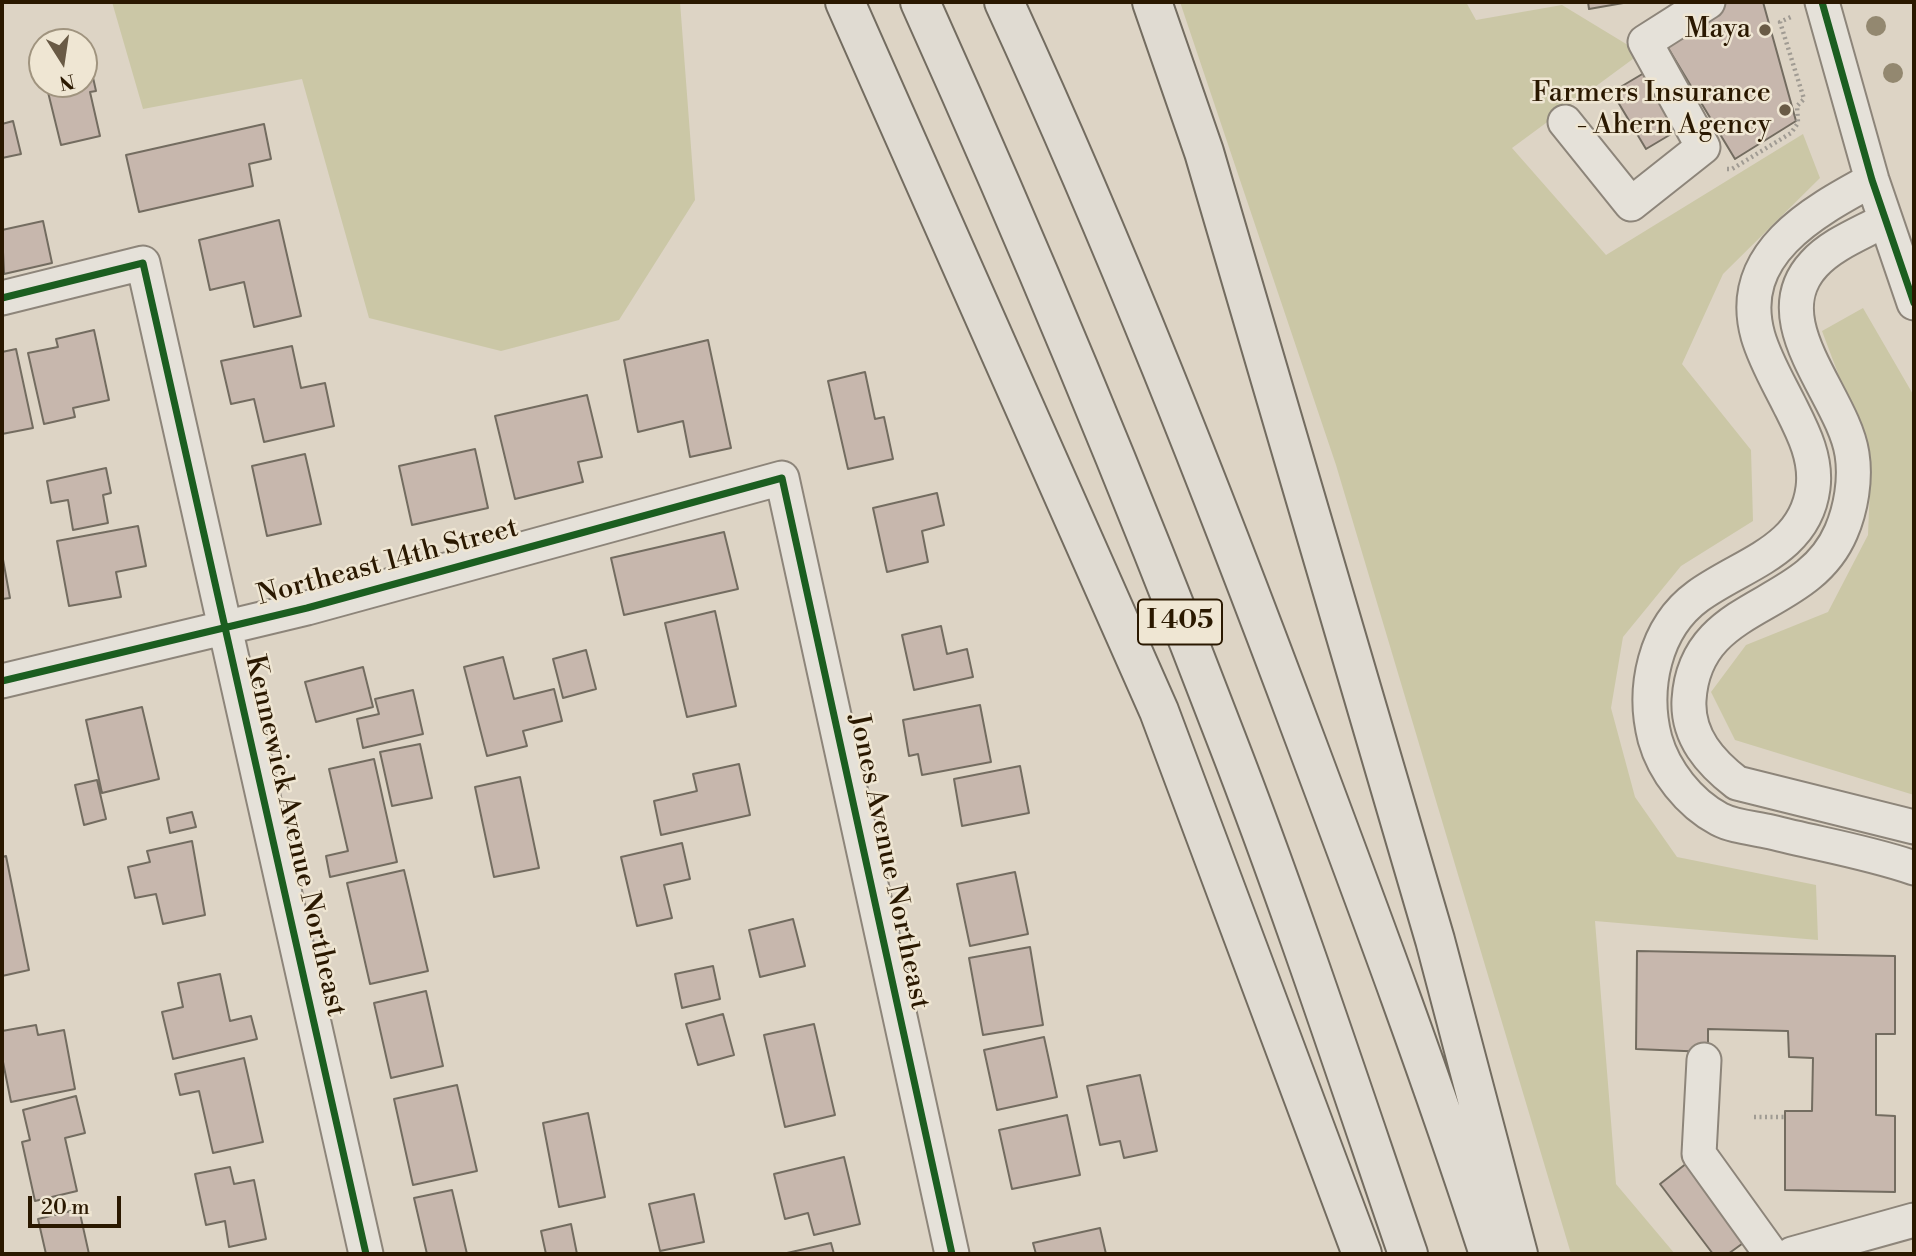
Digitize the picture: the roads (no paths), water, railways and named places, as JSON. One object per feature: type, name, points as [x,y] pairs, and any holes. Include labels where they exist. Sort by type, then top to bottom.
[{"type":"highway","points":[[845,2],[1159,711],[1244,931],[1362,1254]]},
{"type":"highway","name":"I 405","points":[[919,2],[1047,292],[1227,739],[1321,998],[1408,1254]]},
{"type":"highway","name":"I 405","points":[[1004,2],[1096,209],[1244,575],[1391,971],[1489,1254]]},
{"type":"highway","points":[[1152,2],[1204,152],[1435,940],[1518,1254]]},
{"type":"street","points":[[1565,122],[1631,204],[1703,147],[1645,42],[1707,2]]},
{"type":"street","points":[[1811,7],[1914,303]]},
{"type":"street","points":[[1872,180],[1807,217],[1782,239],[1764,268],[1756,300],[1758,334],[1769,365],[1804,434],[1813,461],[1813,489],[1805,516],[1789,539],[1767,557],[1697,597],[1668,630],[1651,670],[1649,714],[1660,757],[1685,793],[1720,820],[1914,868]]},
{"type":"street","points":[[1885,220],[1830,249],[1812,265],[1801,283],[1796,304],[1797,326],[1806,350],[1841,419],[1852,454],[1853,494],[1841,533],[1819,566],[1789,590],[1723,628],[1703,651],[1691,679],[1689,710],[1697,740],[1714,765],[1738,783],[1914,827]]},
{"type":"street","name":"Kennewick Avenue Northeast","points":[[2,298],[143,263],[366,1254]]},
{"type":"street","name":"Northeast 14th Street","points":[[2,681],[226,628],[782,478]]},
{"type":"street","name":"Jones Avenue Northeast","points":[[782,478],[952,1254]]},
{"type":"street","points":[[1704,1060],[1699,1154],[1771,1254]]},
{"type":"street","points":[[1792,1254],[1913,1216]]},
{"type":"place","name":"Maya","points":[[1765,30]]},
{"type":"place","name":"Farmers Insurance - Ahern Agency","points":[[1785,110]]}]
